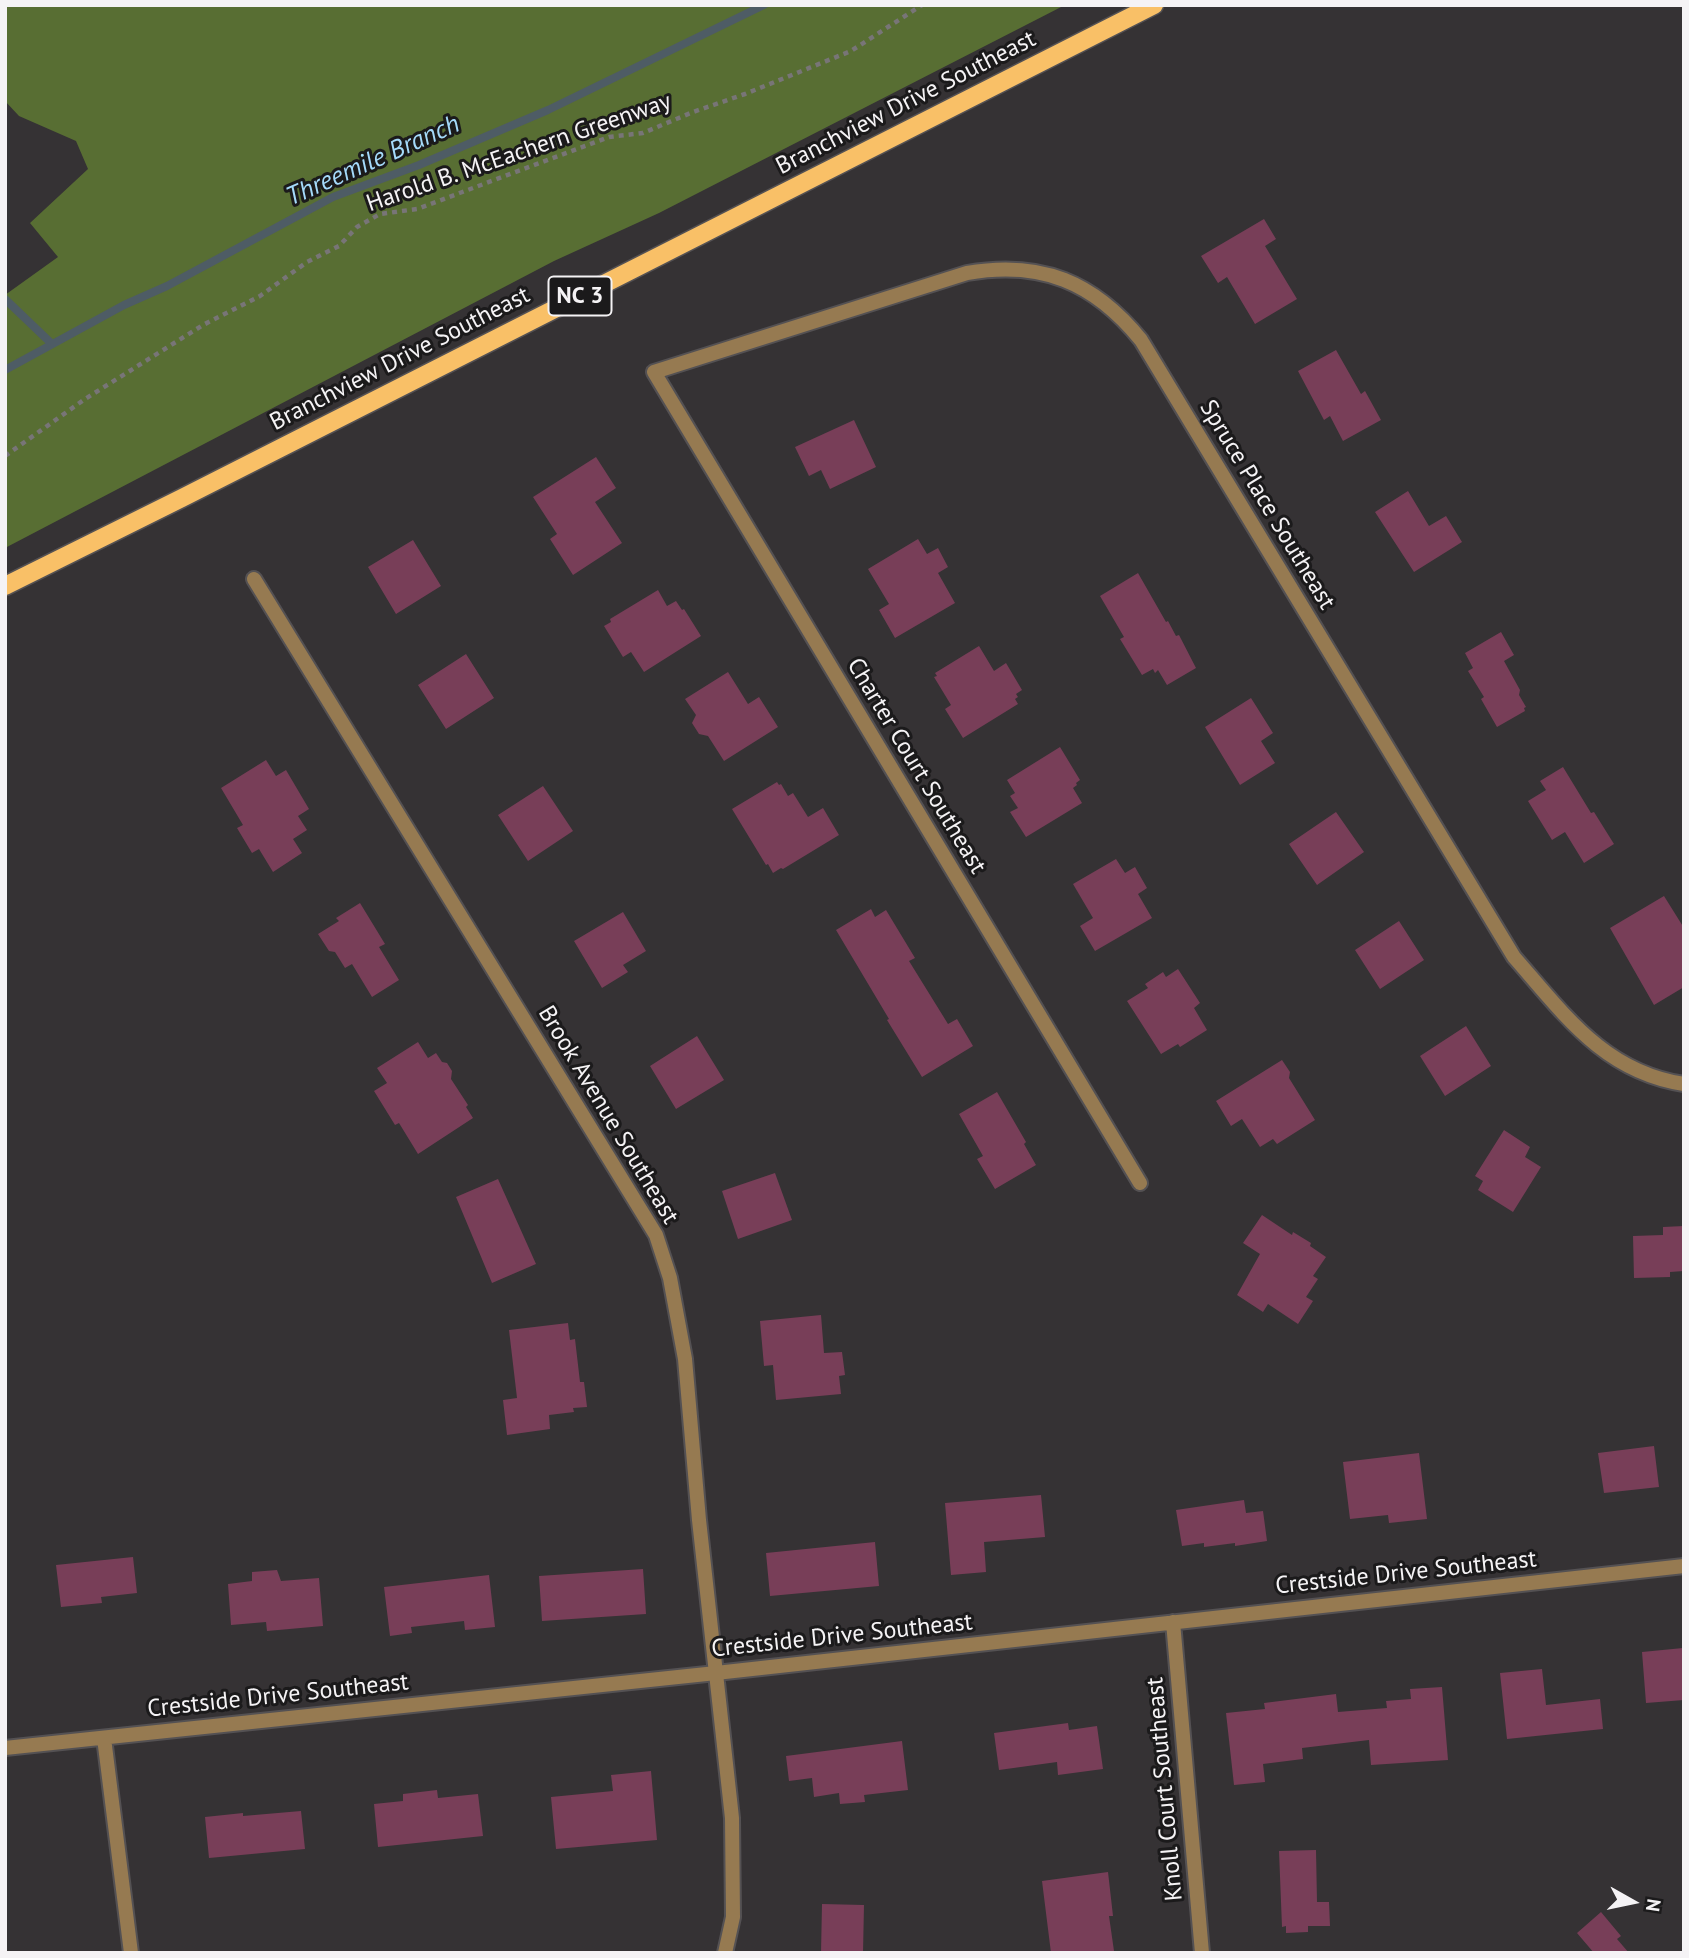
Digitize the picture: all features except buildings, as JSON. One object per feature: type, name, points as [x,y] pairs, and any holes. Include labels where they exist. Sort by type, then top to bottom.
[{"type":"main road","name":"Branchview Drive Southeast","points":[[5,586],[1154,5]]},
{"type":"street","name":"Spruce Place Southeast","points":[[654,373],[967,273],[989,269],[1028,271],[1067,280],[1085,289],[1115,312],[1141,340],[1514,957],[1571,1022],[1605,1054],[1640,1072],[1684,1084]]},
{"type":"street","name":"Charter Court Southeast","points":[[654,373],[1140,1183]]},
{"type":"street","name":"Brook Avenue Southeast","points":[[254,579],[656,1235],[670,1278],[685,1359],[699,1520],[732,1818],[733,1917],[725,1953]]},
{"type":"street","name":"Crestside Drive Southeast","points":[[5,1748],[1684,1566]]},
{"type":"street","name":"Knoll Court Southeast","points":[[1173,1622],[1202,1953]]},
{"type":"street","points":[[104,1738],[131,1953]]},
{"type":"path","name":"Harold B. McEachern Greenway","points":[[5,456],[109,384],[203,325],[260,296],[307,262],[339,246],[357,227],[380,214],[417,209],[609,137],[643,133],[745,94],[851,51],[922,5]]},
{"type":"green space","points":[[5,5],[1065,5],[659,213],[554,261],[5,548],[5,295],[58,257],[30,223],[88,169],[76,141],[19,116],[5,101]]},
{"type":"waterway","name":"Threemile Branch","points":[[5,370],[333,197],[419,165],[548,110],[764,5]]},
{"type":"waterway","points":[[5,299],[52,344]]}]
